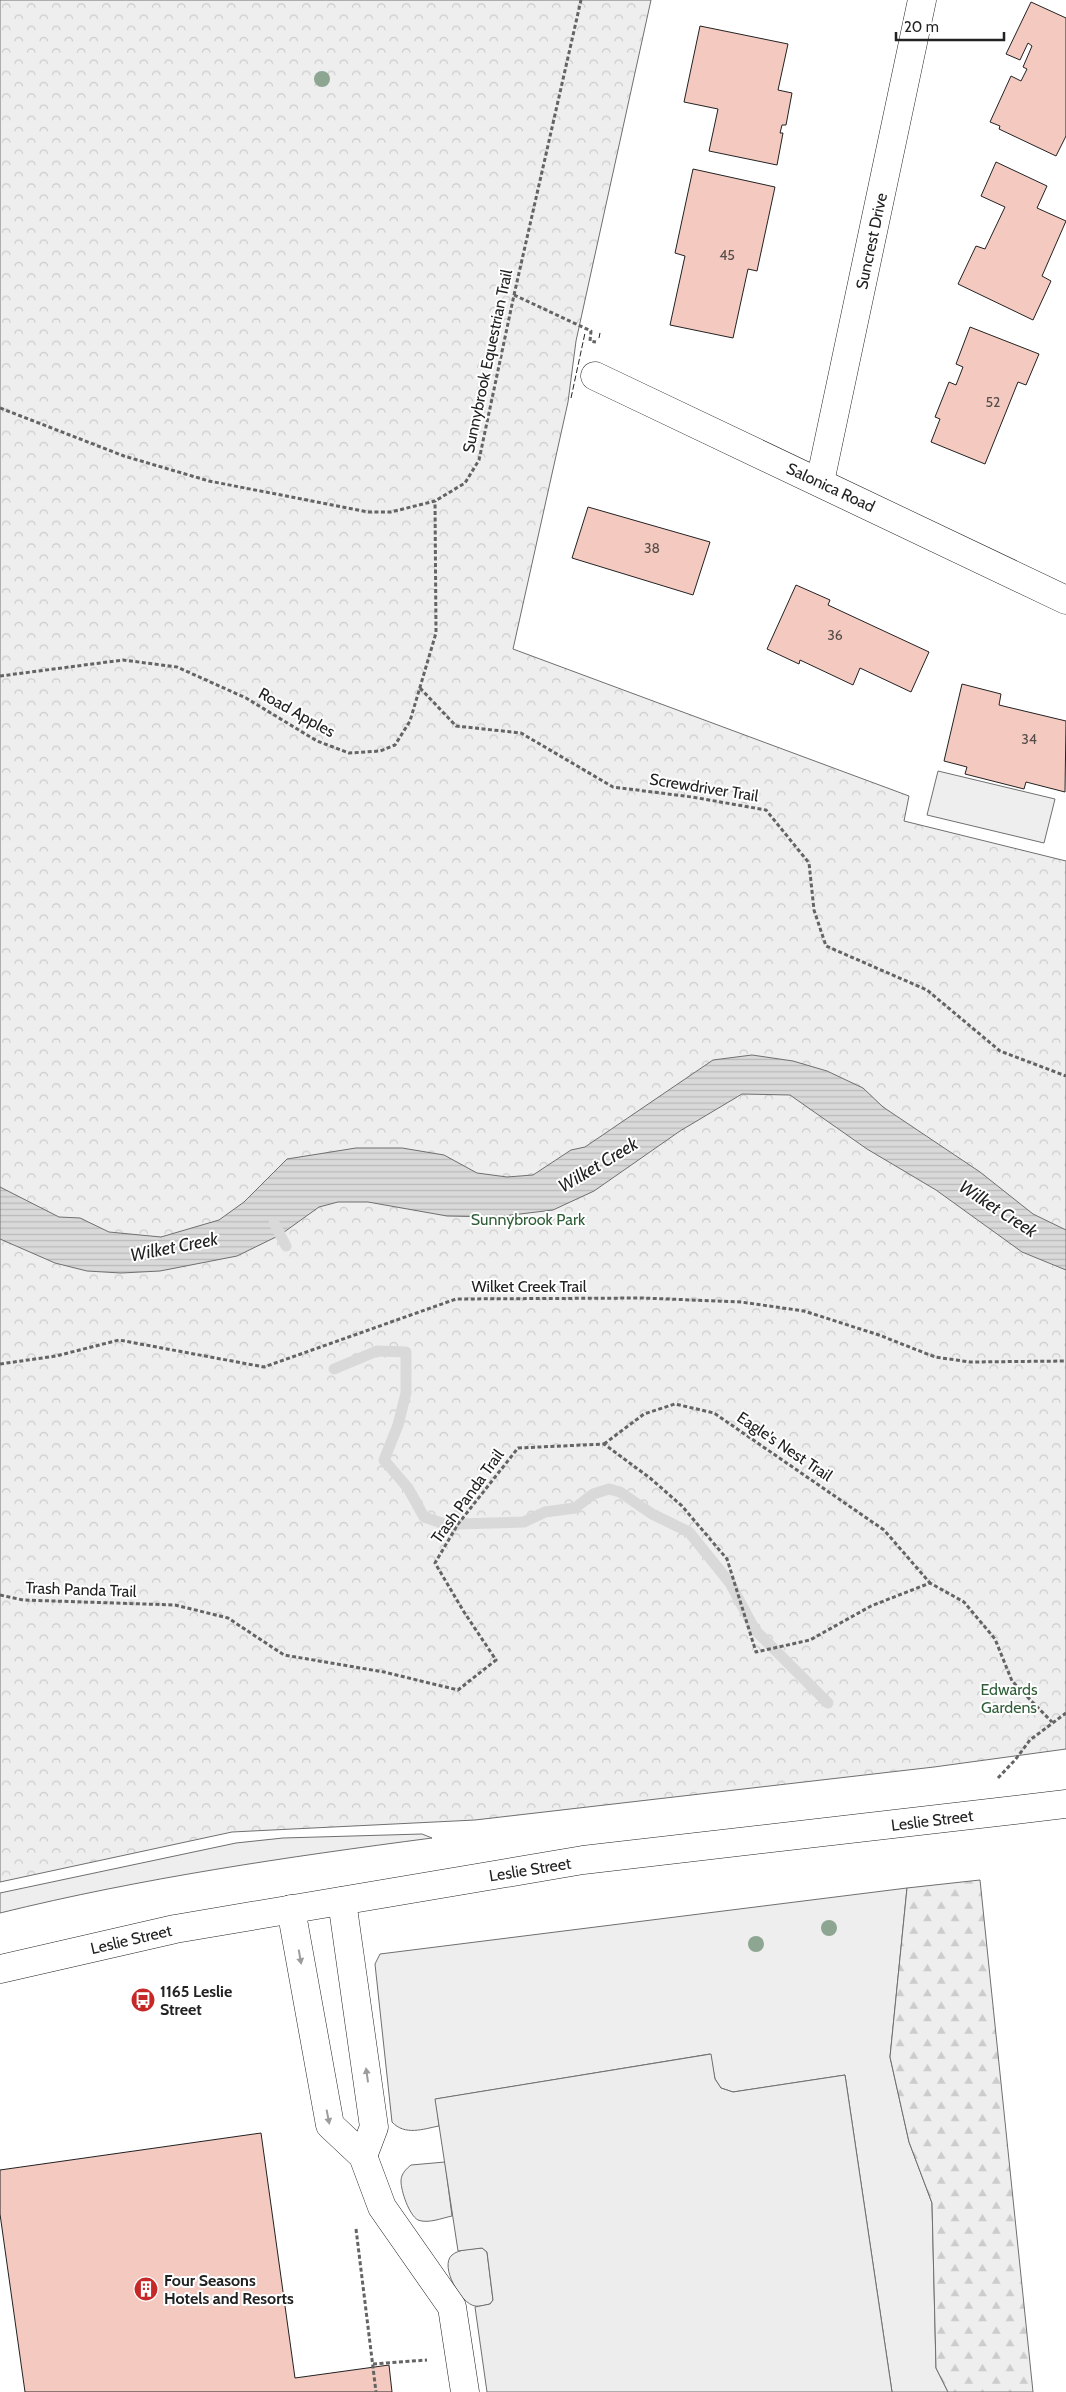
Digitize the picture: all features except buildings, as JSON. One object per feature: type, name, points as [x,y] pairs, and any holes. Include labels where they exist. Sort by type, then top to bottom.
[{"type":"main road","name":"Suncrest Drive","points":[[820,482],[922,0]]},
{"type":"main road","name":"Salonica Road","points":[[594,376],[1066,600]]},
{"type":"main road","name":"Leslie Street","points":[[0,1969],[175,1929],[584,1860],[1066,1804]]},
{"type":"main road","points":[[342,1900],[374,2127],[363,2156]]},
{"type":"main road","points":[[292,1909],[330,2125],[363,2156],[382,2207],[452,2307],[465,2392]]},
{"type":"path","name":"Sunnybrook Equestrian Trail","points":[[0,408],[124,456],[209,482],[368,512],[391,512],[435,502],[465,483],[479,460],[514,295],[582,0]]},
{"type":"path","points":[[514,295],[591,331],[590,341],[602,343]]},
{"type":"path","name":"Road Apples","points":[[0,676],[123,660],[178,667],[246,698],[317,741],[349,752],[380,751],[395,745],[410,722],[436,633],[435,502]]},
{"type":"path","name":"Screwdriver Trail","points":[[420,688],[456,726],[521,733],[613,787],[692,797],[766,810],[809,863],[814,910],[826,946],[926,990],[1000,1051],[1066,1076]]},
{"type":"path","name":"Wilket Creek Trail","points":[[0,1364],[56,1356],[119,1340],[264,1367],[456,1299],[633,1298],[741,1302],[804,1311],[878,1335],[935,1357],[970,1362],[1066,1361]]},
{"type":"path","name":"Eagle's Nest Trail","points":[[604,1444],[644,1414],[675,1404],[714,1413],[884,1530],[930,1583]]},
{"type":"path","points":[[604,1444],[650,1478],[682,1506],[727,1559],[756,1652],[810,1640],[871,1606],[930,1583],[964,1602],[995,1639],[1012,1681],[1052,1722]]},
{"type":"path","name":"Trash Panda Trail","points":[[0,1595],[23,1600],[175,1605],[228,1618],[284,1655],[384,1672],[458,1690],[496,1660],[464,1612],[435,1563],[464,1516],[518,1448],[604,1444]]},
{"type":"path","points":[[995,1781],[1016,1760],[1030,1740],[1066,1713]]},
{"type":"path","points":[[355,2221],[376,2392]]},
{"type":"path","points":[[373,2364],[436,2359]]},
{"type":"green space","name":"Sunnybrook Park","points":[[0,0],[651,0],[576,341],[568,402],[513,649],[909,796],[904,821],[1066,861],[1066,1749],[934,1767],[475,1820],[232,1832],[0,1882]]},
{"type":"green space","points":[[938,771],[1055,799],[1044,843],[927,815]]},
{"type":"green space","points":[[422,1834],[432,1838],[161,1879],[0,1913],[0,1893],[236,1843],[283,1838]]},
{"type":"green space","points":[[980,1880],[1033,2392],[948,2392],[936,2368],[932,2203],[909,2142],[890,2057],[907,1888]]},
{"type":"green space","points":[[907,1888],[890,2057],[909,2142],[932,2203],[936,2368],[948,2392],[892,2392],[845,2075],[733,2092],[721,2088],[715,2079],[710,2054],[436,2099],[439,2126],[421,2130],[403,2129],[392,2122],[375,1964],[380,1954]]},
{"type":"green space","points":[[445,2162],[452,2216],[431,2221],[418,2220],[409,2208],[404,2196],[401,2178],[411,2165]]},
{"type":"green space","points":[[482,2248],[487,2252],[493,2300],[490,2304],[477,2306],[469,2304],[458,2292],[453,2284],[448,2267],[452,2255],[466,2250]]},
{"type":"shaded area","points":[[711,2054],[715,2079],[721,2088],[733,2092],[845,2075],[892,2392],[487,2392],[475,2307],[490,2304],[493,2300],[487,2252],[482,2248],[458,2251],[435,2099]]},
{"type":"water","name":"Wilket Creek","points":[[752,1055],[793,1061],[827,1071],[863,1088],[883,1107],[980,1172],[1033,1214],[1066,1230],[1066,1270],[1022,1252],[936,1190],[867,1149],[790,1095],[742,1094],[680,1131],[594,1191],[553,1210],[495,1217],[447,1216],[368,1202],[338,1202],[319,1207],[280,1235],[237,1256],[160,1271],[121,1273],[87,1271],[55,1263],[0,1239],[0,1187],[59,1217],[80,1218],[109,1232],[161,1237],[219,1220],[244,1202],[287,1159],[356,1148],[402,1148],[444,1155],[477,1173],[507,1177],[533,1175],[571,1150],[585,1147],[713,1060]]},
{"type":"waterway","points":[[274,1223],[286,1246]]},
{"type":"waterway","points":[[334,1369],[377,1351],[406,1352],[406,1393],[398,1425],[384,1460],[408,1488],[424,1517],[453,1527],[458,1524],[524,1522],[545,1512],[575,1508],[593,1494],[609,1489],[620,1492],[652,1514],[689,1532],[730,1583],[755,1630],[828,1703]]},
{"type":"fence","points":[[571,398],[585,333]]},
{"type":"fence","points":[[599,338],[600,333]]},
{"type":"place","name":"1165 Leslie Street","points":[[143,2000]]},
{"type":"place","name":"Four Seasons Hotels and Resorts","points":[[146,2289]]},
{"type":"park label","name":"Edwards Gardens","points":[[1009,1698]]}]
